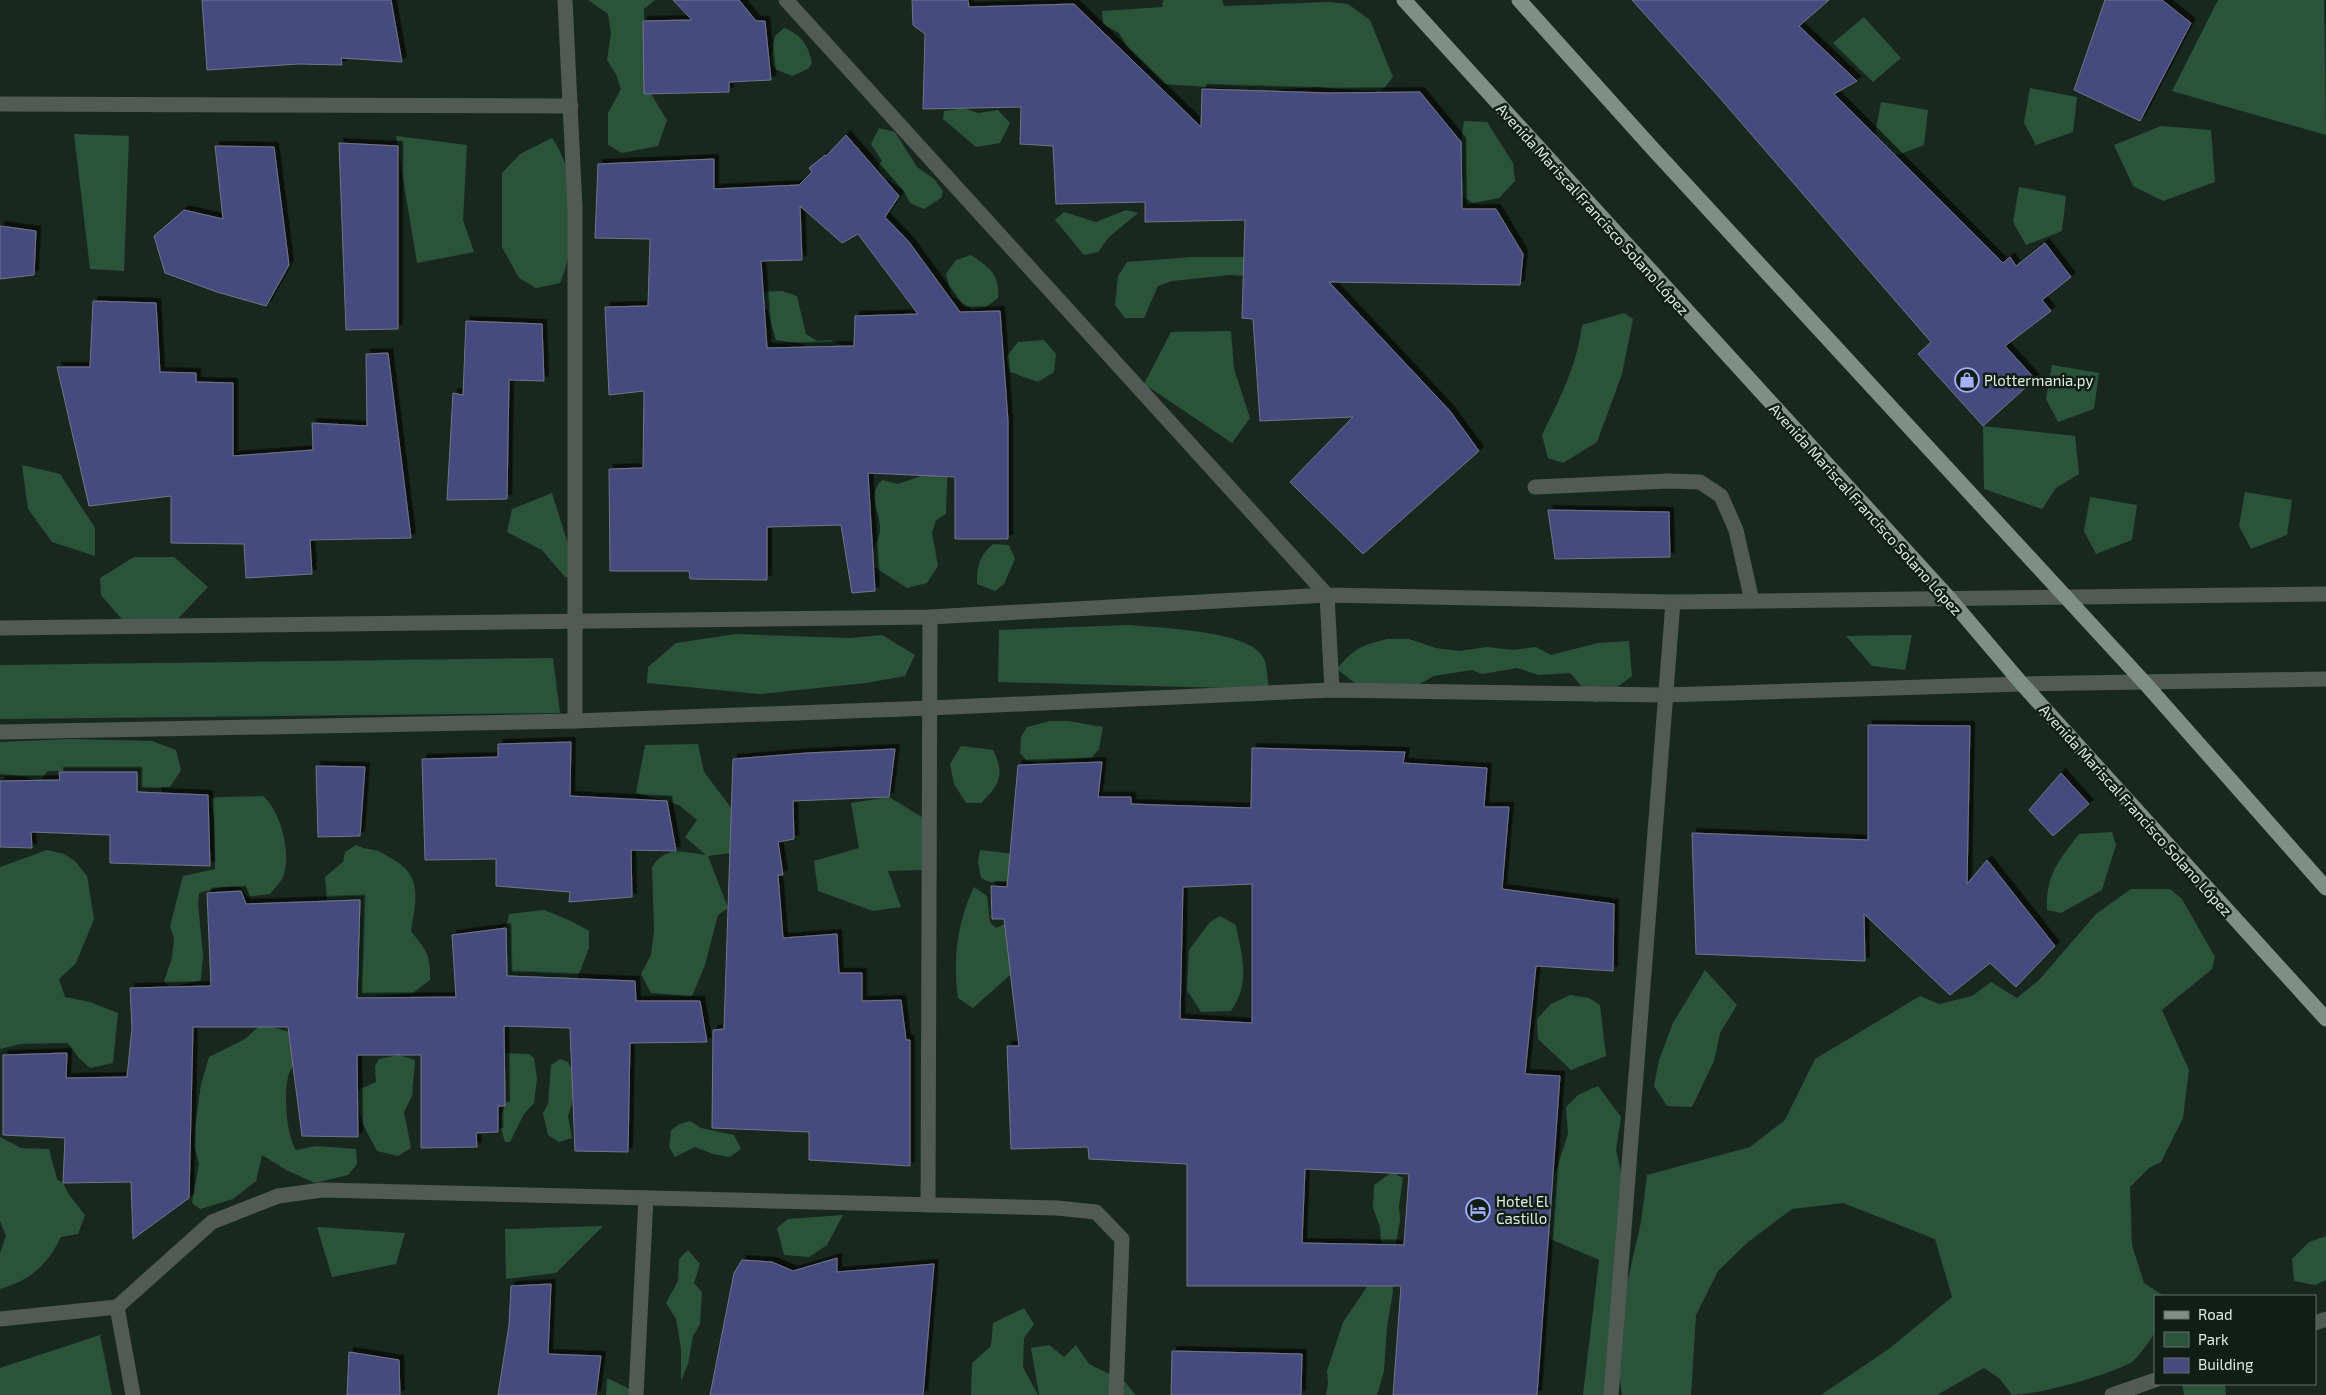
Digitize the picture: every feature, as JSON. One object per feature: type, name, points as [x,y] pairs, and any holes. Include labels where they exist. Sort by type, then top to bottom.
[{"type":"main road","name":"Avenida Mariscal Francisco Solano López","points":[[1404,0],[1948,598],[2022,684],[2326,1019]]},
{"type":"main road","points":[[1519,0],[1653,149],[2144,682],[2326,888]]},
{"type":"street","points":[[565,0],[575,208],[575,721]]},
{"type":"street","points":[[786,0],[1328,595],[1332,690]]},
{"type":"street","points":[[0,104],[571,106]]},
{"type":"street","points":[[1535,487],[1669,481],[1700,482],[1721,496],[1736,530],[1752,601]]},
{"type":"street","points":[[0,628],[930,617],[1328,595],[1672,602],[2326,594]]},
{"type":"street","points":[[1611,1395],[1672,602]]},
{"type":"street","points":[[928,1205],[930,617]]},
{"type":"street","points":[[0,732],[575,721],[930,708],[1332,690],[1664,695],[2022,684],[2326,679]]},
{"type":"street","points":[[0,1319],[117,1307],[212,1222],[278,1196],[322,1190],[1057,1208],[1096,1212],[1122,1239],[1116,1395]]},
{"type":"street","points":[[636,1395],[646,1198]]},
{"type":"street","points":[[117,1307],[133,1395]]},
{"type":"street","points":[[2112,1395],[2154,1380]]},
{"type":"green space","points":[[588,0],[655,0],[644,9],[644,94],[651,94],[667,120],[658,146],[622,153],[608,145],[608,113],[621,89],[616,74],[607,60],[611,33],[608,14]]},
{"type":"green space","points":[[1163,0],[1222,0],[1224,6],[1327,2],[1348,4],[1370,20],[1393,77],[1381,92],[1315,87],[1265,91],[1164,84],[1128,48],[1119,33],[1103,24],[1102,11],[1162,7]]},
{"type":"green space","points":[[2218,0],[2324,0],[2326,135],[2172,91]]},
{"type":"green space","points":[[1864,17],[1901,58],[1873,82],[1833,43]]},
{"type":"green space","points":[[784,28],[800,37],[812,63],[808,69],[792,76],[777,70],[772,65],[771,59],[775,36]]},
{"type":"green space","points":[[2030,88],[2077,97],[2073,132],[2036,145],[2024,123]]},
{"type":"green space","points":[[1881,102],[1928,110],[1924,145],[1887,159],[1875,135]]},
{"type":"green space","points":[[964,108],[978,113],[998,110],[1010,123],[1000,143],[976,147],[943,119],[944,111]]},
{"type":"green space","points":[[1464,121],[1487,122],[1513,163],[1515,181],[1499,198],[1473,203],[1461,196],[1453,178],[1461,167],[1461,142]]},
{"type":"green space","points":[[2161,126],[2211,130],[2215,182],[2163,201],[2133,186],[2114,145]]},
{"type":"green space","points":[[879,128],[895,132],[917,167],[934,179],[943,191],[941,198],[924,209],[910,203],[904,191],[881,175],[878,165],[882,161],[871,144]]},
{"type":"green space","points":[[74,134],[129,136],[124,271],[90,269]]},
{"type":"green space","points":[[396,136],[467,145],[463,220],[474,252],[417,263]]},
{"type":"green space","points":[[552,138],[561,153],[574,198],[573,234],[560,283],[536,288],[519,278],[502,247],[502,173],[520,154]]},
{"type":"green space","points":[[2019,187],[2066,196],[2062,231],[2026,245],[2013,222]]},
{"type":"green space","points":[[1126,210],[1138,213],[1109,237],[1098,252],[1084,255],[1055,220],[1064,212],[1096,222]]},
{"type":"green space","points":[[971,255],[984,264],[992,273],[998,290],[998,298],[986,307],[973,310],[952,296],[946,274],[956,260]]},
{"type":"green space","points":[[1192,257],[1270,257],[1246,276],[1230,275],[1172,281],[1158,286],[1144,318],[1125,318],[1115,305],[1118,276],[1127,262]]},
{"type":"green space","points":[[782,291],[797,296],[806,334],[817,341],[830,340],[847,347],[805,350],[804,344],[776,340],[767,309],[749,308],[761,292]]},
{"type":"green space","points":[[1624,313],[1633,319],[1622,374],[1597,442],[1563,463],[1548,458],[1542,435],[1572,368],[1582,325]]},
{"type":"green space","points":[[1231,331],[1234,369],[1250,418],[1232,443],[1144,384],[1171,332]]},
{"type":"green space","points":[[1044,340],[1056,354],[1054,372],[1038,382],[1010,372],[1006,357],[1018,342]]},
{"type":"green space","points":[[2052,365],[2099,373],[2094,409],[2058,422],[2046,399]]},
{"type":"green space","points":[[1983,426],[2075,436],[2079,474],[2056,488],[2042,509],[1984,489]]},
{"type":"green space","points":[[923,456],[948,457],[946,514],[936,520],[932,533],[938,566],[927,583],[907,588],[868,563],[867,555],[876,544],[880,533],[874,497],[876,489],[882,480],[898,484],[921,476]]},
{"type":"green space","points":[[22,465],[60,474],[95,528],[95,556],[52,542],[28,509]]},
{"type":"green space","points":[[2245,492],[2292,500],[2287,535],[2251,549],[2239,526]]},
{"type":"green space","points":[[552,493],[579,579],[565,577],[542,550],[507,532],[512,509]]},
{"type":"green space","points":[[2090,497],[2137,505],[2132,540],[2096,554],[2084,531]]},
{"type":"green space","points":[[993,544],[1009,545],[1015,559],[1004,584],[995,591],[977,584],[977,572],[980,562],[985,552]]},
{"type":"green space","points":[[134,557],[174,557],[208,587],[173,624],[125,623],[101,595],[100,578]]},
{"type":"green space","points":[[1129,625],[1203,632],[1242,642],[1256,649],[1264,659],[1269,689],[998,682],[999,630]]},
{"type":"green space","points":[[736,634],[850,638],[882,635],[915,655],[905,676],[866,683],[759,694],[647,683],[648,667],[676,643]]},
{"type":"green space","points":[[1912,635],[1905,670],[1872,666],[1846,636]]},
{"type":"green space","points":[[1387,639],[1409,639],[1436,648],[1459,651],[1487,647],[1513,650],[1536,647],[1551,655],[1598,643],[1629,641],[1632,676],[1596,703],[1570,673],[1539,675],[1517,668],[1482,674],[1472,670],[1434,676],[1393,699],[1356,684],[1337,669],[1353,652]]},
{"type":"green space","points":[[553,658],[560,713],[0,719],[0,665]]},
{"type":"green space","points":[[1050,721],[1069,721],[1103,727],[1099,749],[1091,758],[1027,761],[1020,753],[1021,737],[1027,727]]},
{"type":"green space","points":[[69,739],[152,741],[176,750],[181,770],[170,787],[161,787],[163,797],[137,808],[137,772],[48,771],[39,782],[23,776],[0,774],[0,742]]},
{"type":"green space","points":[[698,744],[704,772],[732,809],[730,853],[708,856],[728,908],[718,915],[705,965],[692,996],[651,993],[641,974],[651,955],[654,931],[652,867],[664,855],[670,853],[684,852],[706,855],[685,837],[697,820],[679,805],[636,793],[645,745]]},
{"type":"green space","points":[[961,746],[993,750],[997,758],[999,779],[993,790],[981,803],[966,803],[954,784],[950,764]]},
{"type":"green space","points":[[263,796],[275,812],[280,823],[286,847],[285,870],[282,879],[270,894],[247,897],[240,887],[222,887],[199,893],[198,904],[203,955],[201,979],[170,987],[164,981],[172,958],[174,938],[170,926],[183,876],[215,869],[214,818],[211,799],[218,797]]},
{"type":"green space","points":[[889,797],[930,822],[923,870],[888,871],[901,907],[873,911],[818,891],[814,861],[859,848],[851,803]]},
{"type":"green space","points":[[2112,832],[2116,845],[2102,890],[2061,913],[2047,910],[2051,878],[2059,861],[2079,834]]},
{"type":"green space","points":[[356,845],[378,851],[402,865],[413,881],[415,899],[411,931],[427,953],[430,964],[430,980],[413,993],[357,998],[358,934],[327,901],[325,877],[343,862],[345,852]]},
{"type":"green space","points":[[47,850],[64,854],[75,861],[87,876],[94,919],[76,963],[59,979],[65,997],[90,1002],[118,1013],[113,1063],[90,1068],[78,1057],[68,1043],[20,1044],[0,1049],[0,867]]},
{"type":"green space","points":[[980,850],[1015,854],[1043,881],[990,882],[981,878],[978,862]]},
{"type":"green space","points":[[974,887],[987,896],[990,922],[996,928],[1010,922],[1018,968],[973,1008],[958,998],[956,955],[960,927]]},
{"type":"green space","points":[[2131,889],[2170,889],[2182,899],[2215,957],[2212,969],[2162,1010],[2189,1070],[2183,1118],[2161,1162],[2149,1168],[2130,1187],[2132,1245],[2144,1283],[2162,1295],[2154,1295],[2154,1334],[2141,1353],[2132,1362],[2091,1378],[2024,1394],[2012,1395],[2000,1379],[1984,1368],[1937,1395],[1821,1395],[1890,1348],[1952,1297],[1935,1239],[1843,1203],[1792,1209],[1747,1243],[1718,1271],[1696,1315],[1691,1395],[1622,1395],[1619,1374],[1616,1395],[1583,1395],[1599,1260],[1548,1238],[1552,1183],[1568,1134],[1566,1107],[1578,1095],[1598,1086],[1621,1117],[1616,1150],[1626,1194],[1624,1297],[1641,1222],[1647,1175],[1750,1147],[1785,1120],[1815,1059],[1920,996],[1939,1004],[1972,996],[1991,982],[2017,998],[2039,980],[2096,914]]},
{"type":"green space","points":[[544,910],[589,931],[589,948],[577,979],[505,976],[506,928],[509,914]]},
{"type":"green space","points":[[1220,916],[1236,925],[1241,948],[1243,980],[1237,1001],[1231,1011],[1201,1012],[1187,990],[1189,950],[1210,922]]},
{"type":"green space","points":[[1705,970],[1737,1005],[1720,1033],[1714,1061],[1692,1107],[1667,1106],[1654,1086],[1659,1060],[1673,1023]]},
{"type":"green space","points":[[1570,995],[1589,998],[1600,1005],[1606,1056],[1571,1070],[1538,1039],[1537,1019],[1551,1004]]},
{"type":"green space","points":[[258,1027],[272,1027],[289,1032],[298,1061],[289,1075],[286,1094],[288,1125],[296,1150],[316,1146],[356,1149],[357,1164],[348,1175],[315,1183],[286,1170],[262,1155],[256,1181],[233,1199],[200,1209],[192,1203],[199,1163],[194,1145],[195,1127],[201,1084],[209,1057],[245,1039]]},
{"type":"green space","points":[[504,1053],[529,1054],[534,1058],[537,1078],[534,1103],[524,1114],[510,1142],[505,1142],[501,1124],[501,1115],[505,1106]]},
{"type":"green space","points":[[399,1055],[415,1060],[412,1096],[404,1112],[411,1148],[398,1156],[377,1151],[360,1116],[358,1090],[376,1082],[375,1066],[379,1059]]},
{"type":"green space","points":[[560,1059],[568,1062],[573,1072],[572,1103],[568,1116],[572,1138],[559,1142],[548,1135],[543,1113],[548,1104],[551,1065]]},
{"type":"green space","points":[[690,1121],[701,1128],[734,1135],[741,1149],[730,1157],[713,1154],[695,1147],[675,1157],[669,1147],[671,1130],[680,1124]]},
{"type":"green space","points":[[0,1137],[21,1148],[49,1149],[57,1179],[63,1183],[70,1196],[85,1215],[78,1234],[61,1237],[50,1256],[37,1270],[21,1281],[0,1289],[0,1253],[6,1236],[0,1221]]},
{"type":"green space","points":[[1392,1172],[1403,1178],[1399,1206],[1400,1220],[1392,1266],[1393,1292],[1387,1327],[1384,1371],[1377,1395],[1326,1395],[1327,1371],[1343,1322],[1365,1290],[1373,1273],[1381,1242],[1380,1227],[1373,1208],[1374,1185]]},
{"type":"green space","points":[[843,1215],[827,1245],[809,1257],[784,1255],[777,1228],[788,1219]]},
{"type":"green space","points":[[603,1226],[556,1273],[506,1279],[505,1229]]},
{"type":"green space","points":[[317,1227],[405,1233],[396,1264],[332,1277]]},
{"type":"green space","points":[[2326,1236],[2326,1280],[2315,1285],[2294,1281],[2292,1259],[2309,1242]]},
{"type":"green space","points":[[688,1250],[700,1264],[694,1283],[702,1292],[700,1324],[693,1336],[688,1364],[681,1381],[681,1348],[676,1319],[666,1303],[678,1281],[679,1259]]},
{"type":"green space","points":[[1024,1308],[1034,1324],[1024,1338],[1023,1367],[1038,1395],[971,1395],[972,1363],[991,1346],[993,1323]]},
{"type":"green space","points":[[100,1335],[112,1395],[0,1395],[0,1368]]},
{"type":"green space","points":[[1049,1345],[1064,1357],[1076,1345],[1089,1364],[1124,1381],[1136,1395],[1039,1395],[1031,1348]]},
{"type":"green space","points":[[607,1378],[634,1391],[634,1395],[606,1395]]},
{"type":"green space","points":[[2182,1385],[2225,1385],[2226,1395],[2184,1395]]},
{"type":"building","points":[[202,0],[391,0],[402,62],[341,58],[342,65],[299,64],[207,70]]},
{"type":"building","points":[[673,0],[739,0],[756,21],[765,21],[771,80],[729,82],[729,92],[644,94],[643,21],[692,20]]},
{"type":"building","points":[[912,0],[968,0],[969,7],[1074,4],[1201,127],[1202,89],[1329,93],[1420,92],[1461,142],[1462,209],[1496,209],[1523,254],[1520,285],[1329,282],[1450,411],[1479,451],[1363,554],[1290,482],[1353,417],[1260,421],[1253,319],[1242,318],[1245,220],[1145,222],[1145,202],[1056,204],[1053,146],[1020,144],[1021,107],[923,109],[925,34],[913,25]]},
{"type":"building","points":[[1632,0],[1829,0],[1799,26],[1857,81],[1834,94],[2003,263],[2010,257],[2016,266],[2045,243],[2071,277],[2042,300],[2051,311],[2005,346],[2035,379],[1983,426],[1918,354],[1931,342],[1719,97]]},
{"type":"building","points":[[2105,0],[2162,0],[2191,23],[2140,121],[2074,90]]},
{"type":"building","points":[[846,135],[899,196],[885,217],[909,242],[960,312],[1000,311],[1008,421],[1008,539],[955,539],[955,477],[868,473],[875,591],[852,593],[841,525],[767,527],[767,580],[690,579],[689,571],[610,571],[609,469],[643,468],[644,391],[609,395],[605,307],[648,306],[650,239],[595,238],[598,164],[714,159],[714,189],[799,185],[812,172],[809,168],[826,156]],"holes":[[[800,206],[842,243],[858,234],[918,314],[855,316],[854,346],[767,348],[761,261],[802,260]]]},
{"type":"building","points":[[339,143],[398,146],[398,329],[346,330]]},
{"type":"building","points":[[215,146],[274,147],[289,265],[266,306],[217,292],[165,273],[154,236],[184,210],[223,219]]},
{"type":"building","points":[[0,226],[36,231],[34,275],[0,279]]},
{"type":"building","points":[[93,301],[156,303],[160,372],[196,373],[196,382],[233,383],[233,456],[313,450],[312,423],[367,426],[366,354],[388,353],[411,538],[310,540],[312,574],[246,578],[244,544],[171,543],[171,496],[89,506],[57,367],[90,367]]},
{"type":"building","points":[[466,321],[542,324],[544,381],[509,380],[507,499],[447,500],[453,393],[463,395]]},
{"type":"building","points":[[1548,510],[1669,512],[1670,557],[1555,559]]},
{"type":"building","points":[[1868,725],[1970,726],[1967,884],[1987,860],[2055,946],[2016,987],[1990,963],[1950,995],[1864,914],[1865,961],[1696,954],[1692,833],[1868,840]]},
{"type":"building","points":[[571,742],[570,796],[667,801],[676,851],[631,850],[632,897],[569,902],[570,892],[496,886],[496,859],[425,860],[422,759],[498,757],[498,744]]},
{"type":"building","points":[[1252,748],[1405,752],[1403,763],[1487,768],[1484,807],[1509,807],[1502,889],[1614,904],[1613,971],[1536,966],[1525,1074],[1560,1076],[1537,1395],[1393,1395],[1401,1286],[1187,1286],[1187,1164],[1089,1159],[1088,1147],[1011,1149],[1007,1046],[1019,1046],[1004,919],[992,919],[991,886],[1007,887],[1018,765],[1102,762],[1098,797],[1131,797],[1131,804],[1251,808]],"holes":[[[1252,884],[1252,1023],[1180,1019],[1183,887]],[[1305,1169],[1409,1174],[1404,1245],[1302,1243]]]},
{"type":"building","points":[[895,749],[889,797],[793,801],[794,839],[778,842],[783,875],[778,875],[783,938],[837,934],[839,973],[862,973],[862,1001],[901,1000],[906,1040],[910,1040],[910,1166],[809,1160],[809,1132],[712,1128],[713,1030],[724,1029],[733,759]]},
{"type":"building","points":[[316,766],[365,767],[360,836],[318,837]]},
{"type":"building","points":[[59,772],[137,772],[137,792],[208,795],[210,866],[110,863],[110,835],[31,832],[32,848],[0,847],[0,781],[60,780]]},
{"type":"building","points":[[2061,773],[2089,804],[2053,836],[2029,810]]},
{"type":"building","points":[[241,891],[246,904],[360,900],[357,998],[456,997],[452,935],[506,928],[507,976],[635,981],[636,1001],[700,1001],[707,1042],[630,1043],[628,1152],[575,1151],[570,1028],[504,1026],[505,1106],[498,1106],[498,1132],[476,1133],[477,1147],[421,1148],[421,1055],[357,1055],[358,1137],[302,1136],[288,1027],[193,1027],[189,1198],[133,1239],[131,1182],[63,1183],[65,1138],[3,1135],[3,1055],[67,1053],[66,1078],[127,1077],[132,1028],[130,988],[211,986],[207,893]]},
{"type":"building","points":[[837,1258],[837,1272],[934,1264],[923,1395],[710,1395],[734,1273],[742,1260],[772,1262],[793,1271]]},
{"type":"building","points":[[551,1284],[548,1354],[601,1356],[596,1395],[498,1395],[509,1325],[511,1286]]},
{"type":"building","points":[[1172,1351],[1302,1354],[1301,1395],[1171,1395]]},
{"type":"building","points":[[349,1352],[399,1360],[400,1395],[347,1395]]},
{"type":"place","name":"Plottermania.py","points":[[1967,380]]},
{"type":"place","name":"Hotel El Castillo","points":[[1478,1210]]}]
